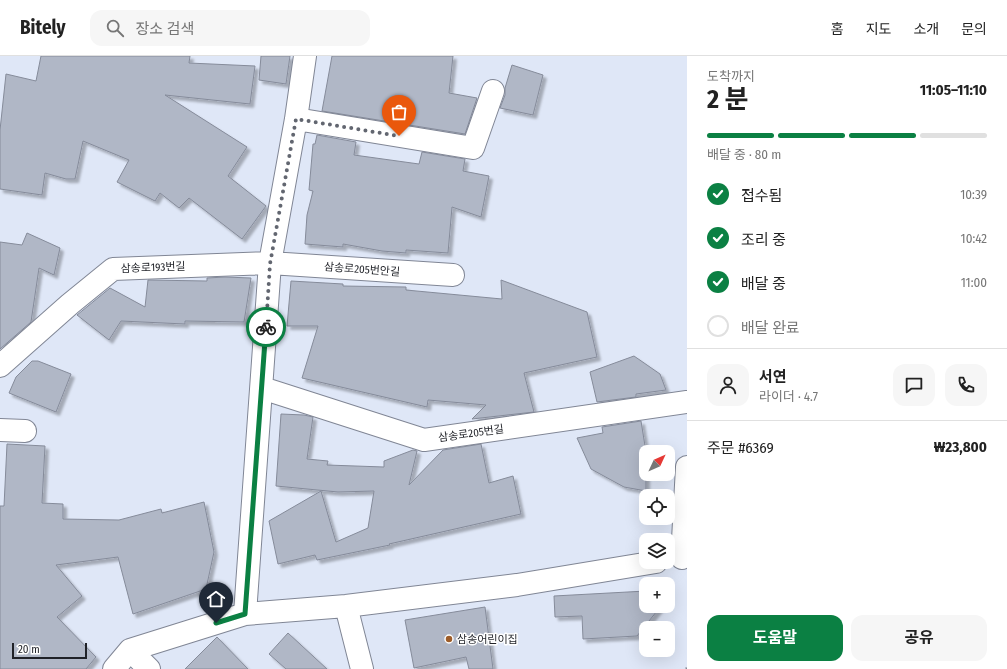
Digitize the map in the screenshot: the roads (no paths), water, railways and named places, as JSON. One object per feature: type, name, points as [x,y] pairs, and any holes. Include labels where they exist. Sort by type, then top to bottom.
[{"type":"street","points":[[245,614],[270,264],[296,119],[305,56]]},
{"type":"street","points":[[296,119],[473,148],[493,91]]},
{"type":"street","name":"삼송로205번안길","points":[[270,264],[453,275]]},
{"type":"street","name":"삼송로193번길","points":[[0,366],[70,304],[113,269],[270,264]]},
{"type":"street","name":"삼송로205번길","points":[[262,388],[424,440],[687,402]]},
{"type":"street","points":[[0,430],[25,431]]},
{"type":"street","points":[[679,559],[687,467]]},
{"type":"street","points":[[114,669],[130,650],[245,614],[346,606],[517,585],[639,565]]},
{"type":"street","points":[[346,606],[362,669]]},
{"type":"street","points":[[130,650],[149,669]]},
{"type":"place","name":"삼송어린이집","points":[[449,639]]}]
